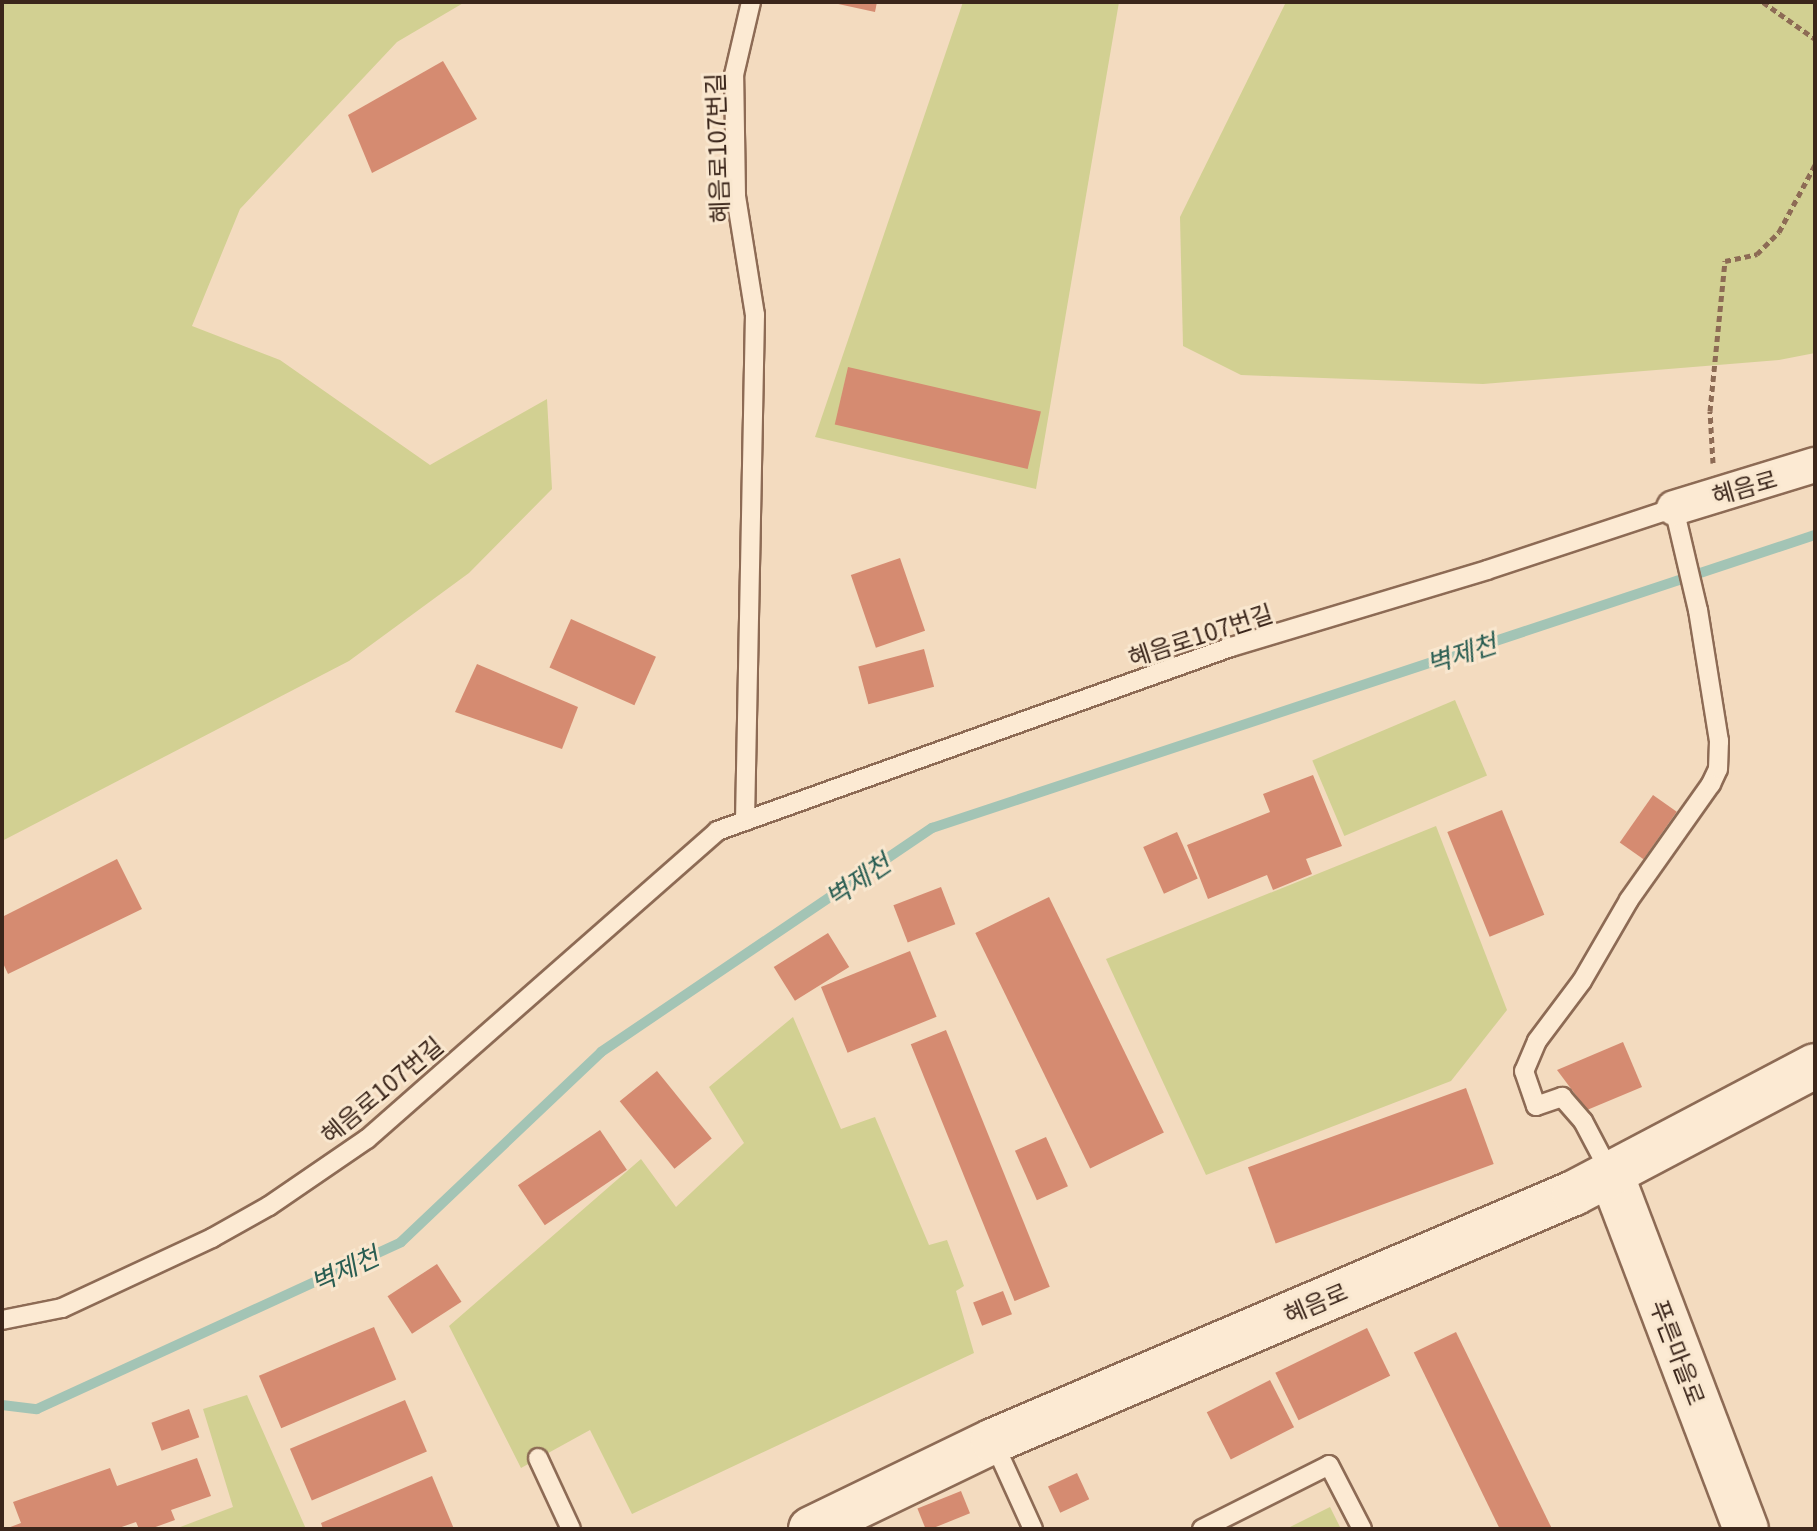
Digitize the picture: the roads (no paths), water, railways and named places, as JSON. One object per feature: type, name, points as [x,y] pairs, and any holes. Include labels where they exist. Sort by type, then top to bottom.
[{"type":"main road","name":"혜음로","points":[[811,1529],[993,1441],[1611,1174],[1815,1066]]},
{"type":"main road","name":"푸른마을로","points":[[1611,1174],[1746,1529]]},
{"type":"street","name":"혜음로","points":[[1674,508],[1714,493],[1815,465]]},
{"type":"lane","name":"혜음로107번길","points":[[745,821],[755,315],[736,196],[734,75],[751,2]]},
{"type":"lane","name":"혜음로107번길","points":[[2,1320],[62,1308],[134,1277],[269,1206],[367,1139],[717,831],[1231,647],[1487,570],[1674,508]]},
{"type":"lane","points":[[1611,1174],[1583,1121],[1562,1097],[1536,1106],[1524,1071],[1537,1041],[1582,981],[1629,900],[1718,769],[1719,741],[1698,610],[1674,508]]},
{"type":"lane","points":[[993,1441],[1033,1529]]},
{"type":"lane","points":[[538,1458],[571,1529]]},
{"type":"lane","points":[[1202,1529],[1329,1465],[1362,1529]]},
{"type":"waterway","name":"벽제천","points":[[2,1405],[37,1409],[401,1242],[601,1052],[932,828],[1815,535]]}]
